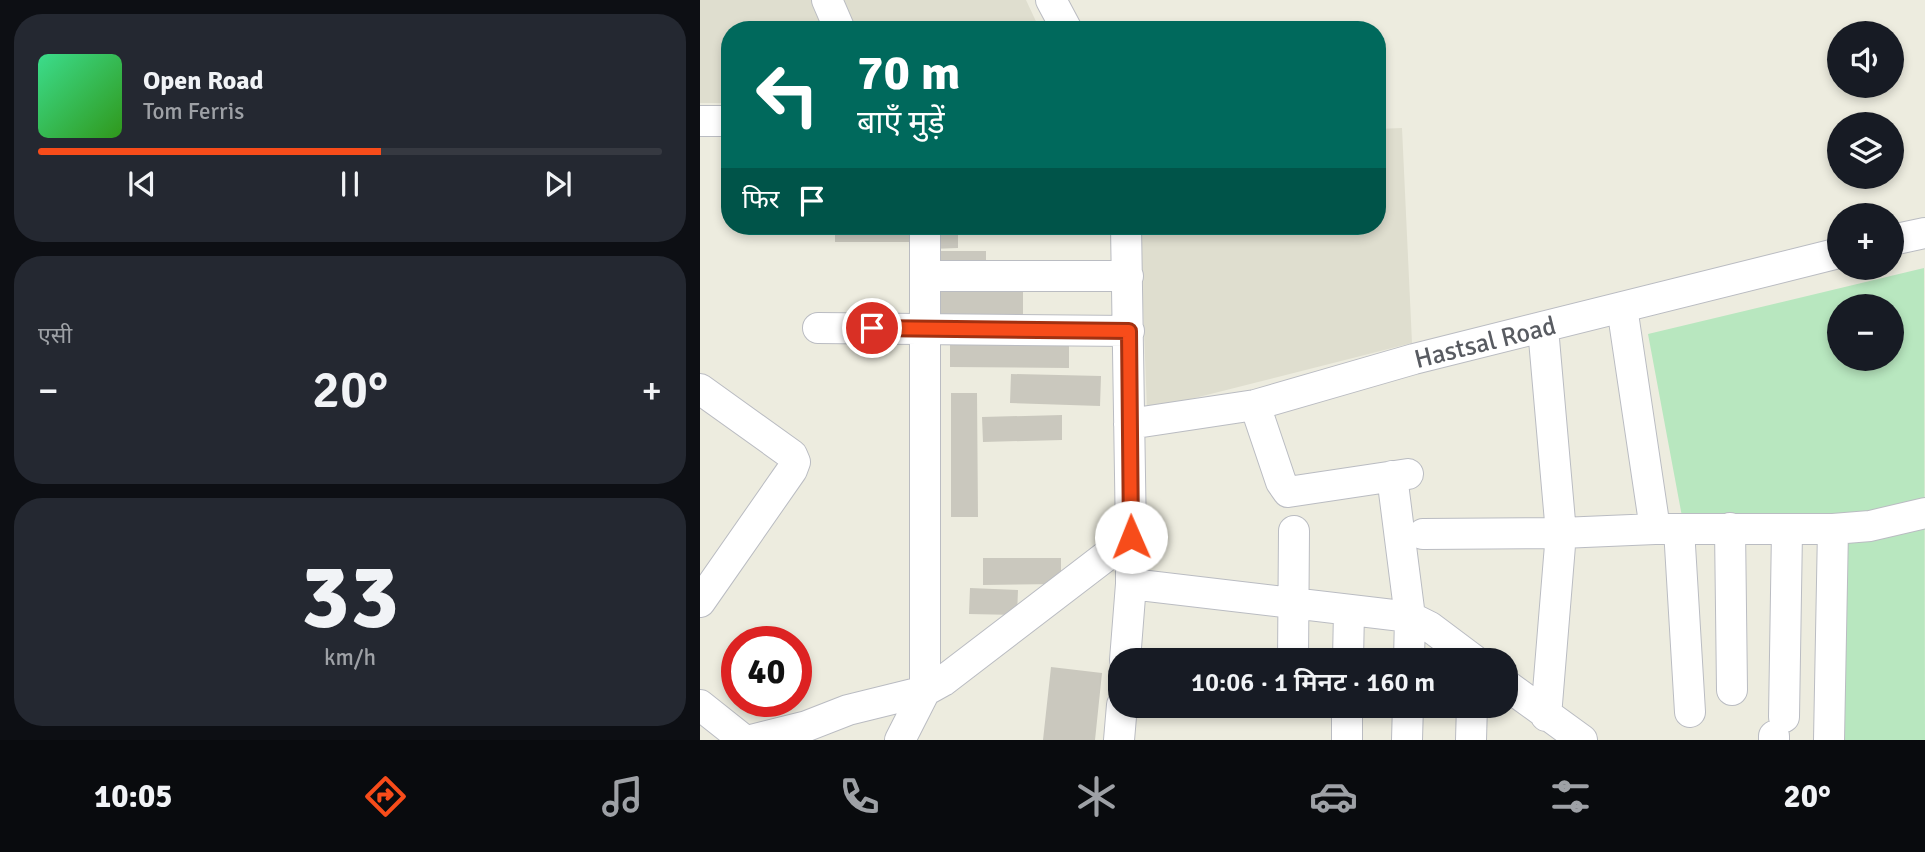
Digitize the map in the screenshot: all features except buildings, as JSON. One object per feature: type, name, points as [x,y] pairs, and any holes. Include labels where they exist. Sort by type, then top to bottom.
[{"type":"street","points":[[827,0],[836,21]]},
{"type":"street","points":[[1051,0],[1062,21]]},
{"type":"street","points":[[700,121],[721,121]]},
{"type":"street","points":[[1904,237],[1925,233]]},
{"type":"street","points":[[900,740],[925,691],[925,235]]},
{"type":"street","points":[[1126,235],[1131,584],[1126,648]]},
{"type":"street","name":"Hastsal Road","points":[[1129,424],[1255,405],[1414,359],[1827,256]]},
{"type":"street","points":[[925,276],[1128,276]]},
{"type":"street","points":[[1622,307],[1667,529],[1690,712]]},
{"type":"street","points":[[818,328],[1129,331]]},
{"type":"street","points":[[1543,328],[1561,533],[1567,732]]},
{"type":"street","points":[[700,389],[792,455],[795,461],[792,470],[700,602]]},
{"type":"street","points":[[1255,405],[1281,482],[1288,492],[1400,475],[1410,617],[1409,648]]},
{"type":"street","points":[[1423,534],[1730,528],[1833,529],[1870,526],[1925,513]]},
{"type":"street","points":[[1730,528],[1732,690]]},
{"type":"street","points":[[1829,740],[1833,529]]},
{"type":"street","points":[[1778,731],[1787,530]]},
{"type":"street","points":[[1293,648],[1294,531]]},
{"type":"street","points":[[751,740],[807,726],[848,710],[925,691],[943,681],[1131,537]]},
{"type":"street","points":[[1131,584],[1410,617],[1430,627],[1458,648]]},
{"type":"street","points":[[1348,648],[1349,611]]},
{"type":"street","points":[[1518,694],[1567,732]]},
{"type":"street","points":[[700,705],[744,740]]},
{"type":"street","points":[[1119,740],[1121,718]]},
{"type":"street","points":[[1347,718],[1347,740]]},
{"type":"street","points":[[1407,740],[1408,718]]},
{"type":"street","points":[[1471,740],[1472,718]]},
{"type":"shaded area","points":[[700,0],[1026,0],[1036,21],[721,21],[721,103],[700,103]]},
{"type":"shaded area","points":[[1402,128],[1412,343],[1147,410],[1140,235],[1386,235],[1386,129]]},
{"type":"green space","points":[[1924,268],[1925,740],[1838,740],[1832,536],[1686,538],[1648,334],[1874,280],[1904,280],[1904,273]]},
{"type":"route","points":[[872,328],[1129,331],[1131,537]]}]
